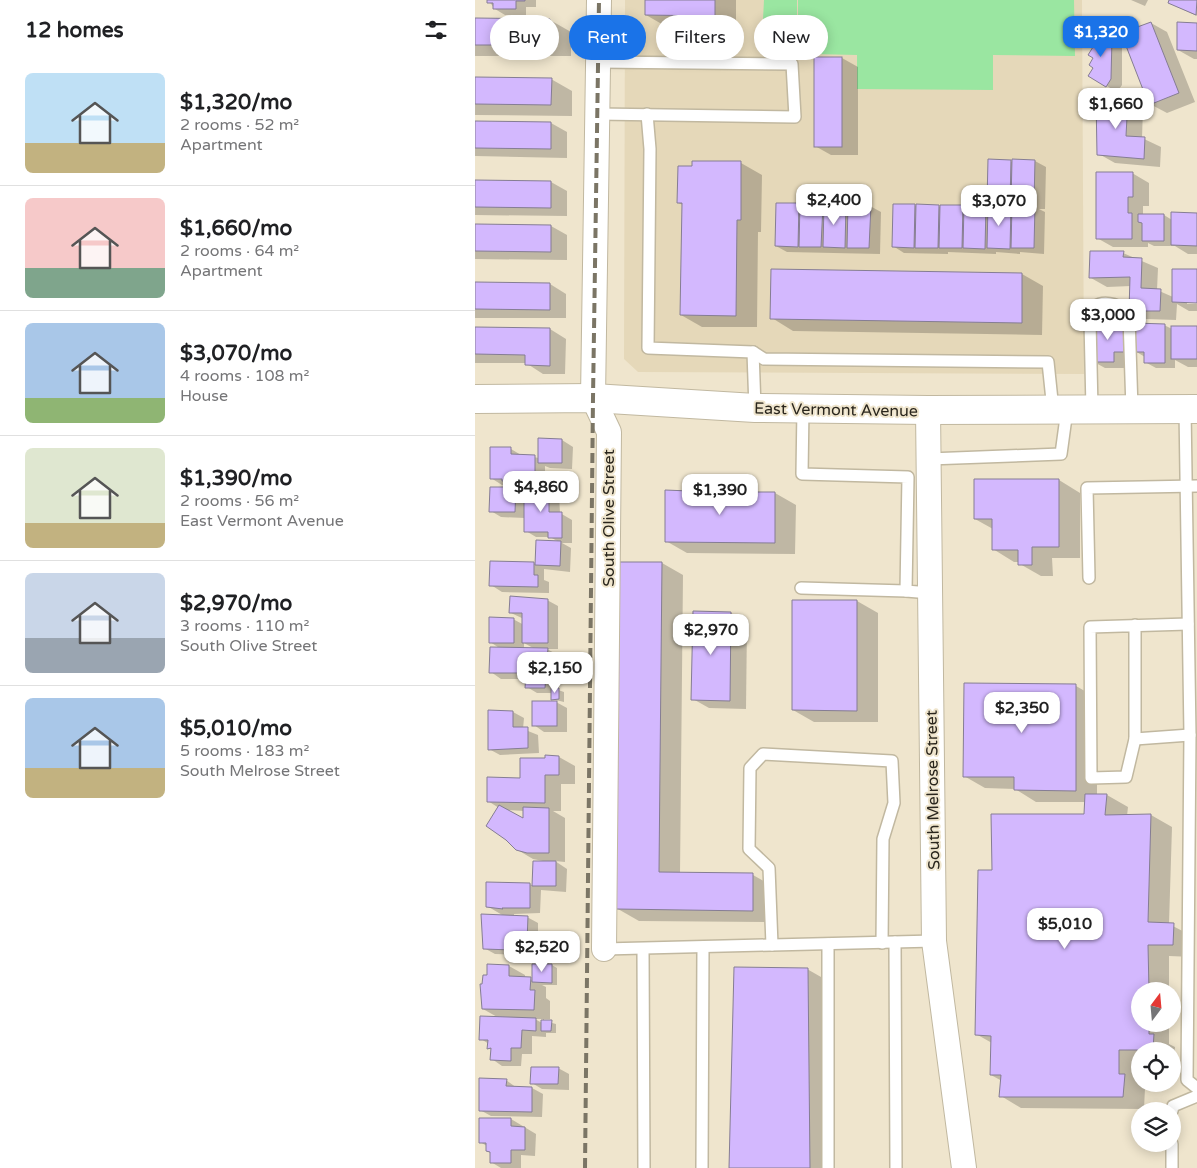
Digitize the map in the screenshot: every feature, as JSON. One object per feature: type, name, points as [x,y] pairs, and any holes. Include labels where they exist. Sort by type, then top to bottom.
[{"type":"street","name":"South Olive Street","points":[[599,0],[593,398],[609,432],[604,949]]},
{"type":"street","name":"East Vermont Avenue","points":[[475,399],[593,398],[755,408],[928,410],[1191,409]]},
{"type":"street","name":"South Melrose Street","points":[[928,410],[934,941],[964,1168]]},
{"type":"lane","points":[[598,114],[795,117],[792,64],[599,62]]},
{"type":"lane","points":[[647,114],[650,149],[648,348],[753,352],[764,359],[1049,362],[1071,409]]},
{"type":"lane","points":[[929,459],[1061,454],[1090,321],[1094,307],[1099,304],[1118,305],[1125,310],[1129,317],[1131,409]]},
{"type":"lane","points":[[753,352],[755,408]]},
{"type":"lane","points":[[803,408],[802,474],[908,478],[906,591]]},
{"type":"lane","points":[[1191,409],[1185,487],[1193,997],[1187,1080],[1197,1088]]},
{"type":"lane","points":[[1089,578],[1087,488],[1197,486]]},
{"type":"lane","points":[[801,588],[930,593]]},
{"type":"lane","points":[[1135,625],[1135,738],[1125,777],[1091,778],[1090,627],[1135,625],[1188,624]]},
{"type":"lane","points":[[1135,738],[1190,736]]},
{"type":"lane","points":[[772,945],[769,868],[749,849],[750,768],[763,754],[891,761],[894,803],[883,839],[881,943]]},
{"type":"lane","points":[[604,949],[934,941]]},
{"type":"lane","points":[[895,942],[896,1168]]},
{"type":"lane","points":[[828,944],[828,1168]]},
{"type":"lane","points":[[702,1168],[703,947]]},
{"type":"lane","points":[[643,949],[644,1168]]},
{"type":"lane","points":[[1181,1103],[1197,1096]]},
{"type":"lane","points":[[1172,1152],[1172,1168]]},
{"type":"shaded area","points":[[625,0],[1082,0],[1084,374],[638,372],[624,359],[625,60],[646,60],[646,15],[625,15]]},
{"type":"green space","points":[[764,0],[797,0],[797,15],[763,15]]},
{"type":"green space","points":[[798,0],[1074,0],[1075,56],[993,55],[993,90],[857,89],[857,55],[828,54],[828,15],[798,15]]},
{"type":"building","points":[[487,0],[525,1],[516,1],[516,9],[493,9],[493,3],[487,3]]},
{"type":"building","points":[[645,0],[715,0],[715,15],[645,15]]},
{"type":"building","points":[[1169,0],[1197,0],[1196,15],[1168,3]]},
{"type":"building","points":[[475,18],[490,18],[490,45],[475,45]]},
{"type":"building","points":[[1151,22],[1179,93],[1149,105],[1121,33]]},
{"type":"building","points":[[1177,22],[1197,23],[1197,51],[1177,50]]},
{"type":"building","points":[[1097,29],[1112,38],[1111,79],[1106,87],[1088,76],[1093,68],[1089,65],[1093,58],[1088,55],[1093,47],[1088,44]]},
{"type":"building","points":[[842,57],[842,147],[814,147],[814,60]]},
{"type":"building","points":[[475,77],[552,78],[551,105],[475,104]]},
{"type":"building","points":[[1096,97],[1128,98],[1126,136],[1145,137],[1144,159],[1097,155]]},
{"type":"building","points":[[475,121],[551,122],[551,149],[475,148]]},
{"type":"building","points":[[988,159],[1011,160],[1010,203],[987,202]]},
{"type":"building","points":[[1012,159],[1035,160],[1034,203],[1011,203]]},
{"type":"building","points":[[692,161],[741,161],[741,220],[737,220],[736,316],[680,315],[682,203],[677,203],[678,166],[692,166]]},
{"type":"building","points":[[1096,172],[1133,172],[1133,197],[1128,197],[1128,213],[1132,213],[1132,239],[1096,239]]},
{"type":"building","points":[[475,180],[551,181],[551,208],[475,207]]},
{"type":"building","points":[[776,203],[799,203],[798,247],[775,246]]},
{"type":"building","points":[[800,203],[823,204],[821,247],[799,247]]},
{"type":"building","points":[[824,204],[846,205],[845,248],[823,247]]},
{"type":"building","points":[[848,204],[871,205],[869,248],[847,248]]},
{"type":"building","points":[[893,204],[915,204],[914,248],[892,247]]},
{"type":"building","points":[[916,204],[939,205],[938,248],[915,248]]},
{"type":"building","points":[[940,205],[963,205],[962,248],[939,248]]},
{"type":"building","points":[[964,205],[986,206],[985,249],[963,248]]},
{"type":"building","points":[[988,205],[1011,205],[1010,249],[987,248]]},
{"type":"building","points":[[1012,205],[1035,205],[1034,248],[1011,248]]},
{"type":"building","points":[[1171,212],[1197,213],[1197,246],[1171,245]]},
{"type":"building","points":[[1138,214],[1164,214],[1164,241],[1142,241],[1142,223],[1138,222]]},
{"type":"building","points":[[475,224],[551,225],[551,252],[475,251]]},
{"type":"building","points":[[1090,251],[1124,251],[1123,257],[1142,258],[1141,288],[1161,289],[1160,311],[1129,311],[1130,277],[1089,278]]},
{"type":"building","points":[[771,269],[1022,273],[1022,323],[770,319]]},
{"type":"building","points":[[1172,269],[1197,269],[1197,303],[1172,302]]},
{"type":"building","points":[[475,282],[550,283],[550,310],[475,309]]},
{"type":"building","points":[[1093,323],[1125,323],[1124,352],[1114,352],[1114,362],[1093,362]]},
{"type":"building","points":[[1134,323],[1165,324],[1165,363],[1144,363],[1144,352],[1134,352]]},
{"type":"building","points":[[1171,326],[1197,326],[1197,359],[1171,359]]},
{"type":"building","points":[[475,327],[550,328],[550,366],[525,365],[525,355],[475,354]]},
{"type":"building","points":[[538,438],[562,439],[562,463],[538,463]]},
{"type":"building","points":[[490,447],[511,447],[511,454],[535,455],[535,479],[502,481],[502,479],[490,479]]},
{"type":"building","points":[[974,479],[1059,479],[1059,547],[1032,547],[1032,565],[1018,565],[1018,550],[992,550],[992,519],[974,519]]},
{"type":"building","points":[[690,486],[749,487],[749,492],[775,492],[775,543],[665,542],[665,490],[689,491]]},
{"type":"building","points":[[490,487],[516,487],[515,512],[489,512]]},
{"type":"building","points":[[524,487],[549,488],[549,512],[562,512],[562,538],[548,538],[548,532],[524,532]]},
{"type":"building","points":[[536,540],[561,541],[560,566],[535,565]]},
{"type":"building","points":[[490,561],[534,562],[534,575],[538,575],[538,587],[489,586]]},
{"type":"building","points":[[619,562],[662,562],[659,872],[753,873],[753,911],[616,909]]},
{"type":"building","points":[[510,596],[548,599],[548,643],[522,643],[522,613],[509,613]]},
{"type":"building","points":[[792,600],[857,600],[857,711],[792,710]]},
{"type":"building","points":[[693,611],[731,612],[730,701],[691,700]]},
{"type":"building","points":[[489,617],[514,618],[514,643],[489,643]]},
{"type":"building","points":[[490,647],[548,648],[545,688],[525,688],[526,673],[489,673]]},
{"type":"building","points":[[964,683],[1076,684],[1076,791],[1014,790],[1014,777],[963,777]]},
{"type":"building","points":[[551,688],[559,688],[559,699],[551,700]]},
{"type":"building","points":[[532,701],[557,701],[557,726],[532,726]]},
{"type":"building","points":[[488,710],[513,711],[513,727],[528,727],[528,748],[488,750]]},
{"type":"building","points":[[545,755],[559,756],[559,775],[545,775],[545,803],[487,802],[487,777],[520,778],[520,758],[545,758]]},
{"type":"building","points":[[1085,794],[1107,794],[1105,815],[1151,814],[1148,922],[1174,923],[1173,945],[1148,945],[1149,982],[1131,982],[1131,1032],[1149,1032],[1149,1034],[1154,1034],[1154,1042],[1131,1042],[1131,1050],[1119,1050],[1119,1074],[1125,1074],[1123,1097],[999,1097],[1001,1075],[990,1075],[991,1036],[975,1035],[978,870],[992,870],[991,814],[1084,814]]},
{"type":"building","points":[[499,805],[523,818],[523,807],[549,808],[549,853],[527,853],[516,850],[506,840],[486,826]]},
{"type":"building","points":[[533,861],[556,861],[556,886],[532,886]]},
{"type":"building","points":[[486,882],[530,883],[530,908],[503,909],[486,907]]},
{"type":"building","points":[[481,914],[528,916],[527,942],[513,941],[513,950],[483,949]]},
{"type":"building","points":[[531,941],[554,941],[553,961],[531,961]]},
{"type":"building","points":[[487,964],[509,965],[509,976],[531,977],[530,990],[535,990],[534,1010],[482,1009],[480,984],[482,984],[483,975],[487,975]]},
{"type":"building","points":[[532,964],[552,964],[552,983],[532,982]]},
{"type":"building","points":[[734,967],[808,968],[810,1168],[729,1168]]},
{"type":"building","points":[[480,1016],[536,1018],[536,1031],[522,1030],[521,1048],[511,1048],[511,1061],[490,1060],[491,1048],[487,1049],[488,1040],[479,1040]]},
{"type":"building","points":[[541,1020],[552,1020],[551,1031],[541,1031]]},
{"type":"building","points":[[531,1067],[559,1067],[558,1084],[530,1084]]},
{"type":"building","points":[[479,1078],[507,1079],[506,1086],[532,1087],[532,1112],[479,1111]]},
{"type":"building","points":[[479,1118],[511,1118],[511,1126],[525,1127],[525,1150],[511,1150],[511,1163],[490,1163],[490,1152],[486,1151],[486,1143],[479,1143]]},
{"type":"railway","points":[[585,1168],[599,0]]}]
